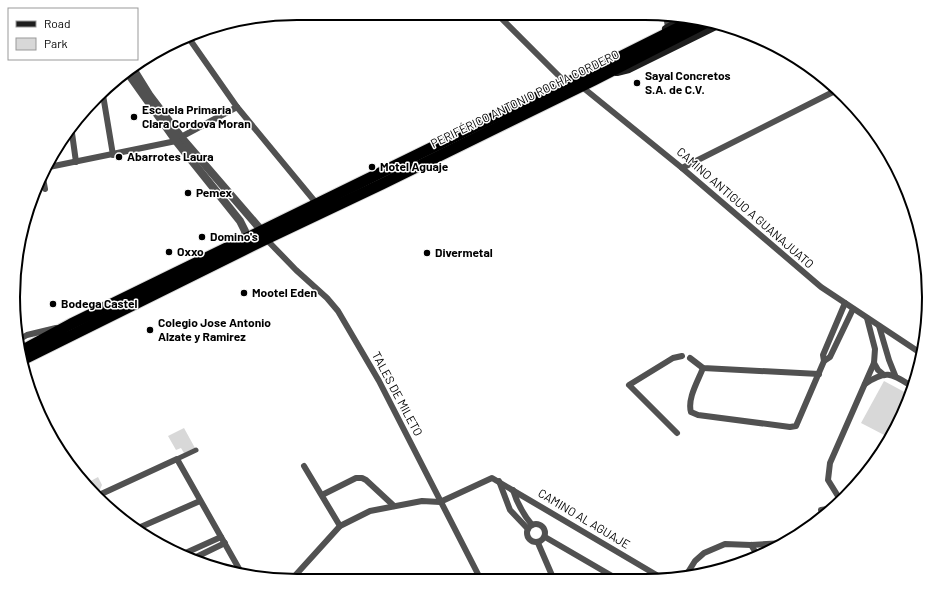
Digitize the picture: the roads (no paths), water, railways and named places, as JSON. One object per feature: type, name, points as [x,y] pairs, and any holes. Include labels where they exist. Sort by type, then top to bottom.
[{"type":"highway","points":[[670,34],[689,23]]},
{"type":"highway","points":[[670,34],[698,25]]},
{"type":"highway","name":"PERIFÉRICO ANTONIO ROCHA CORDERO","points":[[25,349],[71,324],[246,239],[264,235],[382,184],[581,86],[593,76],[670,34]]},
{"type":"highway","name":"PERIFÉRICO ANTONIO ROCHA CORDERO","points":[[26,358],[264,235],[316,204],[566,83],[593,76]]},
{"type":"main road","points":[[670,34],[681,22]]},
{"type":"main road","points":[[593,76],[629,69],[712,28]]},
{"type":"street","points":[[503,20],[566,83]]},
{"type":"street","points":[[668,21],[670,34]]},
{"type":"street","points":[[191,41],[237,107],[316,204]]},
{"type":"street","points":[[135,72],[178,139],[264,235]]},
{"type":"street","points":[[130,76],[240,222],[245,231],[246,239]]},
{"type":"street","name":"CAMINO ANTIGUO A GUANAJUATO","points":[[581,86],[682,168],[821,287],[917,351]]},
{"type":"street","points":[[682,168],[832,93]]},
{"type":"street","points":[[104,99],[114,155]]},
{"type":"street","points":[[53,166],[114,155],[178,139],[237,107]]},
{"type":"street","points":[[72,135],[76,162]]},
{"type":"street","points":[[44,184],[45,189]]},
{"type":"street","name":"TALES DE MILETO","points":[[264,235],[296,270],[327,298],[338,311],[379,381],[478,574]]},
{"type":"street","points":[[703,368],[689,406],[691,412],[698,415],[790,427],[796,426],[819,374],[824,361],[823,355],[845,303]]},
{"type":"street","points":[[824,361],[830,357],[853,309]]},
{"type":"street","points":[[838,496],[828,480],[830,463],[874,363],[875,349],[867,318]]},
{"type":"street","points":[[23,337],[27,335],[71,324]]},
{"type":"street","points":[[879,326],[895,375]]},
{"type":"street","points":[[873,339],[883,336]]},
{"type":"street","points":[[677,433],[629,385],[673,358],[682,356]]},
{"type":"street","points":[[690,358],[703,368],[819,374]]},
{"type":"street","points":[[874,363],[878,370],[884,375]]},
{"type":"street","points":[[865,384],[877,376],[884,375],[895,375],[908,384]]},
{"type":"street","points":[[102,494],[196,450]]},
{"type":"street","points":[[176,459],[239,568]]},
{"type":"street","points":[[304,466],[340,526]]},
{"type":"street","points":[[322,495],[356,478],[362,478],[394,506]]},
{"type":"street","name":"CAMINO AL AGUAJE","points":[[440,502],[492,478],[654,573]]},
{"type":"street","points":[[499,481],[510,510],[530,527]]},
{"type":"street","points":[[513,490],[518,505],[530,527]]},
{"type":"street","points":[[142,526],[200,501]]},
{"type":"street","points":[[297,574],[340,526],[370,511],[422,501],[440,502]]},
{"type":"street","points":[[510,510],[518,505]]},
{"type":"street","points":[[538,543],[545,534],[543,528],[538,524],[530,527],[526,535],[529,540],[538,543],[551,574]]},
{"type":"street","points":[[188,552],[221,537]]},
{"type":"street","points":[[544,537],[609,574]]},
{"type":"street","points":[[199,556],[225,543]]},
{"type":"street","points":[[689,571],[695,560],[704,553],[725,544],[770,544]]},
{"type":"street","points":[[751,545],[755,551]]},
{"type":"place","name":"Sayal Concretos S.A. de C.V.","points":[[637,83]]},
{"type":"place","name":"Escuela Primaria Clara Cordova Moran","points":[[134,117]]},
{"type":"place","name":"Abarrotes Laura","points":[[119,157]]},
{"type":"place","name":"Motel Aguaje","points":[[372,167]]},
{"type":"place","name":"Pemex","points":[[188,193]]},
{"type":"place","name":"Domino's","points":[[202,237]]},
{"type":"place","name":"Oxxo","points":[[169,252]]},
{"type":"place","name":"Divermetal","points":[[427,253]]},
{"type":"place","name":"Mootel Eden","points":[[244,293]]},
{"type":"place","name":"Bodega Castel","points":[[53,304]]},
{"type":"place","name":"Colegio Jose Antonio Alzate y Ramirez","points":[[150,330]]}]
